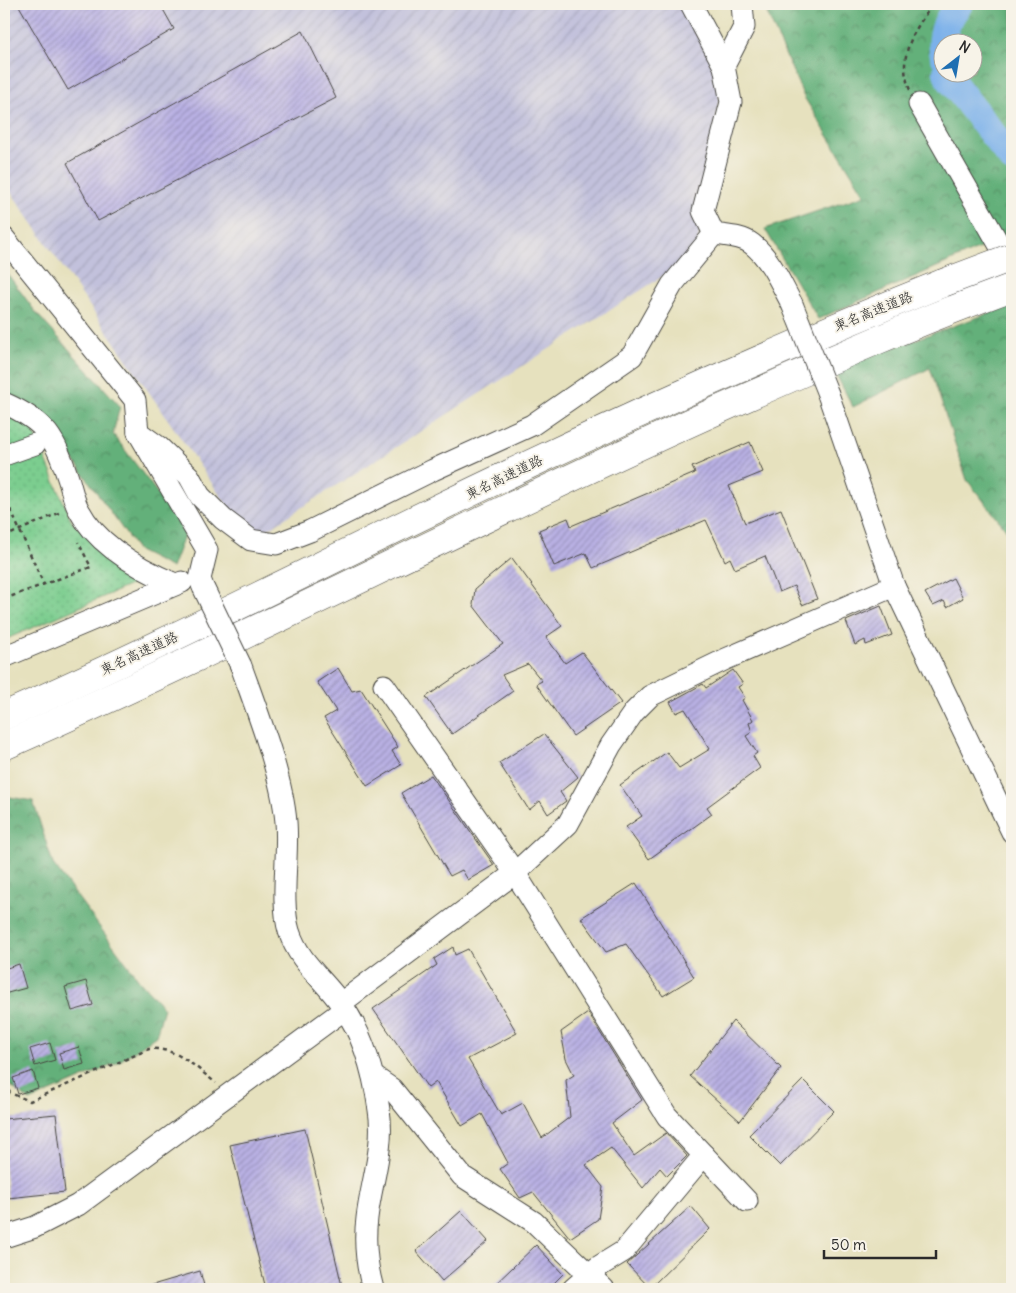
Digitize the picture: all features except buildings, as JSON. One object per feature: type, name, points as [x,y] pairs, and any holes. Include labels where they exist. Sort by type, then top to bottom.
[{"type":"highway","name":"東名高速道路","points":[[4,716],[232,610],[598,432],[828,328],[1012,257]]},
{"type":"highway","name":"東名高速道路","points":[[4,746],[250,632],[602,462],[845,354],[954,308],[1012,287]]},
{"type":"street","points":[[691,4],[724,66],[731,102],[703,211],[714,234]]},
{"type":"street","points":[[724,66],[744,27],[742,4]]},
{"type":"street","points":[[919,104],[1012,267]]},
{"type":"street","points":[[714,234],[738,238],[752,244],[776,274],[792,304],[828,394],[894,586],[1012,832]]},
{"type":"street","points":[[138,432],[159,447],[189,476],[200,496],[223,520],[251,540],[276,544],[310,531],[432,470],[532,425],[632,356],[672,285],[714,234]]},
{"type":"street","points":[[4,238],[135,400],[138,432],[207,550],[201,583],[241,666],[276,775],[286,819],[286,908],[289,932],[310,970],[343,1006],[373,1076],[380,1112],[379,1142],[367,1219],[366,1246],[373,1289]]},
{"type":"street","points":[[4,403],[19,409],[41,424],[58,448],[79,511],[104,542],[144,571],[175,584]]},
{"type":"street","points":[[4,455],[34,444]]},
{"type":"street","points":[[4,657],[175,584],[201,583]]},
{"type":"street","points":[[4,1237],[35,1226],[78,1205],[128,1171],[515,873],[568,824],[611,745],[634,712],[650,696],[726,659],[894,586]]},
{"type":"street","points":[[384,686],[515,873],[667,1116],[747,1201]]},
{"type":"street","points":[[373,1076],[392,1089],[462,1176],[534,1222],[580,1282],[604,1289]]},
{"type":"street","points":[[580,1282],[624,1251],[704,1155]]},
{"type":"path","points":[[919,104],[909,88],[903,62],[914,31],[933,4]]},
{"type":"path","points":[[4,495],[44,585]]},
{"type":"path","points":[[4,537],[63,512],[59,503]]},
{"type":"path","points":[[4,599],[91,567],[75,536]]},
{"type":"path","points":[[4,1083],[10,1093],[30,1101],[149,1049],[163,1048],[178,1054],[230,1094]]},
{"type":"shaded area","points":[[4,4],[697,4],[724,66],[696,255],[251,540],[4,182]]},
{"type":"green space","points":[[763,4],[1012,4],[1012,234],[818,319],[765,229],[865,195],[804,97]]},
{"type":"green space","points":[[4,269],[37,314],[120,406],[113,434],[186,531],[172,568],[138,551],[37,408],[4,395]]},
{"type":"green space","points":[[1012,305],[1012,537],[967,480],[930,368],[853,407],[833,369]]},
{"type":"green space","points":[[4,412],[32,427],[72,522],[129,571],[135,583],[4,640]]},
{"type":"green space","points":[[4,796],[33,801],[53,864],[139,980],[164,1008],[156,1036],[117,1063],[30,1101],[4,1081]]},
{"type":"waterway","points":[[944,32],[959,4]]},
{"type":"waterway","points":[[952,82],[1012,159]]}]
